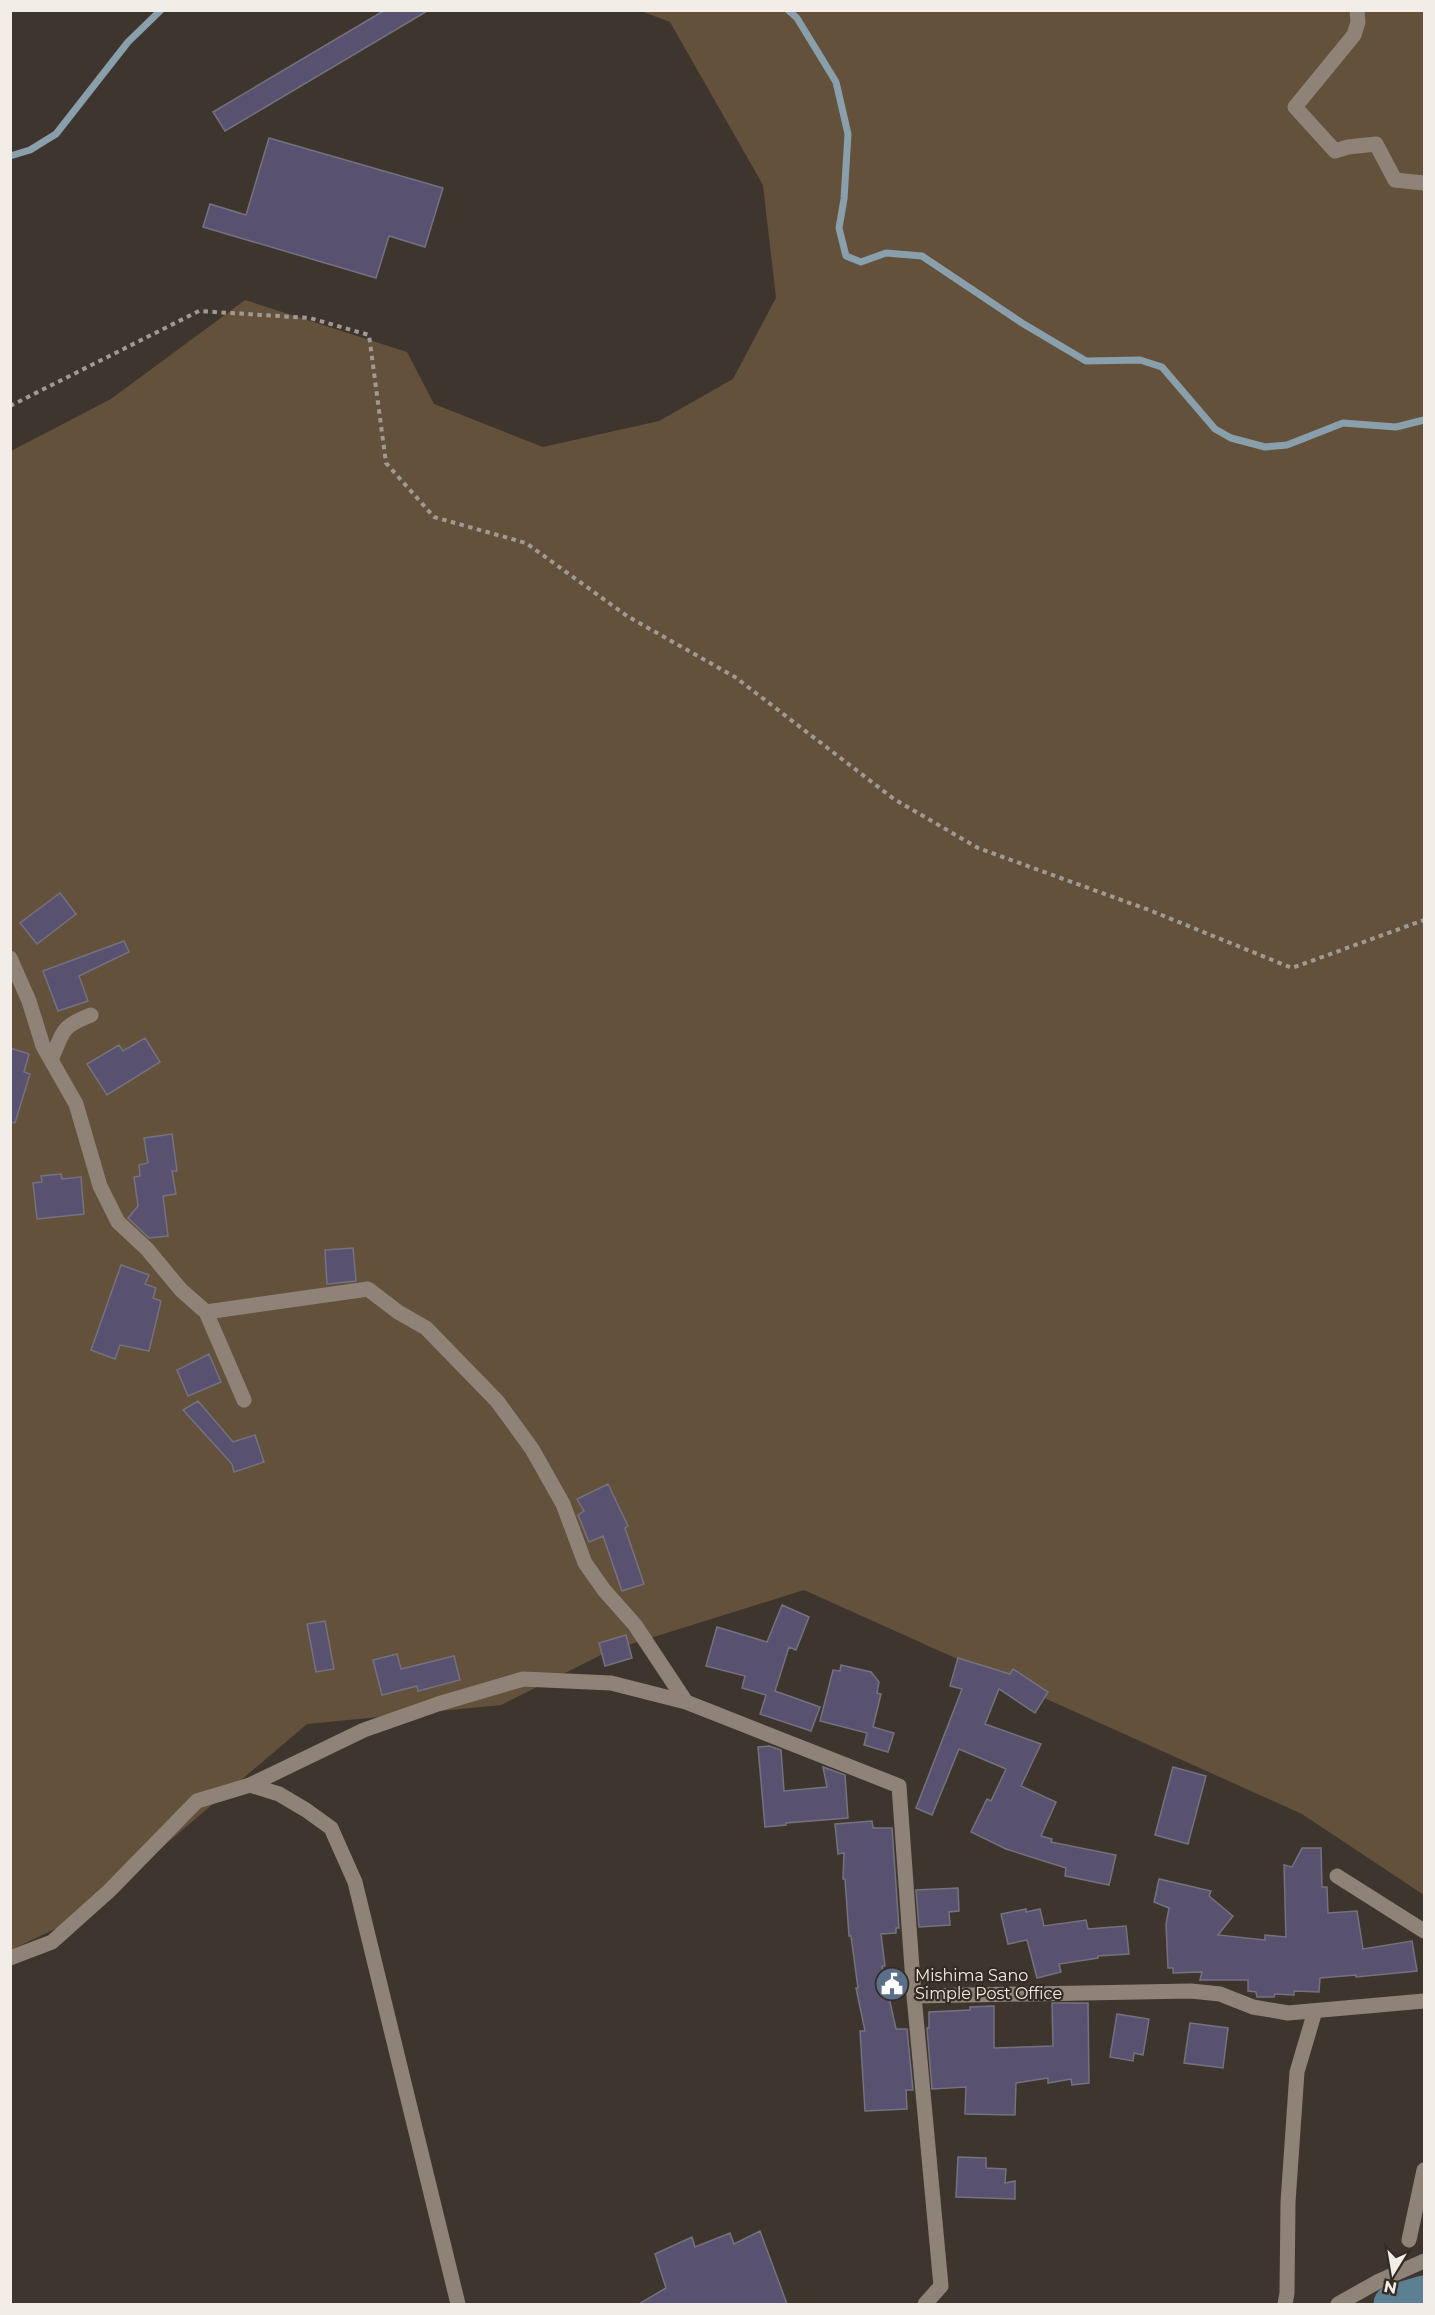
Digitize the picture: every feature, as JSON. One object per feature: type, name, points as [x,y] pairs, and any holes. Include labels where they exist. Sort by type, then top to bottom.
[{"type":"street","points":[[1357,10],[1358,22],[1354,34],[1295,107],[1335,151],[1376,144],[1395,180],[1425,183]]},
{"type":"street","points":[[12,966],[43,1046],[76,1104],[100,1186],[118,1222],[147,1249],[181,1290],[206,1312],[244,1400]]},
{"type":"street","points":[[51,1060],[64,1029],[70,1023],[91,1015]]},
{"type":"street","points":[[206,1312],[368,1289],[398,1312],[426,1328],[497,1401],[532,1449],[563,1504],[585,1563],[604,1590],[635,1625],[686,1702]]},
{"type":"street","points":[[10,1958],[52,1941],[109,1891],[197,1801],[250,1785],[364,1730],[438,1704],[524,1679],[611,1683],[686,1702],[899,1786],[914,1996],[941,2286],[925,2304]]},
{"type":"street","points":[[250,1785],[279,1794],[331,1828],[355,1882],[458,2304]]},
{"type":"street","points":[[1337,1876],[1425,1931]]},
{"type":"street","points":[[914,1996],[1191,1991],[1220,1994],[1253,2007],[1288,2013],[1425,2001]]},
{"type":"street","points":[[1285,2304],[1288,2202],[1297,2072],[1315,2011]]},
{"type":"street","points":[[1409,2240],[1425,2170]]},
{"type":"street","points":[[1338,2304],[1379,2281],[1425,2262]]},
{"type":"path","points":[[10,406],[86,370],[199,311],[310,318],[369,335],[386,463],[434,517],[526,543],[627,616],[735,677],[894,799],[978,848],[1149,910],[1292,968],[1425,920]]},
{"type":"shaded area","points":[[641,11],[1424,11],[1424,1895],[1302,1814],[804,1590],[609,1651],[501,1705],[307,1724],[80,1917],[11,1950],[11,451],[111,399],[245,300],[407,352],[434,404],[543,447],[659,421],[733,379],[776,298],[763,185],[670,22]]},
{"type":"building","points":[[385,10],[429,10],[225,131],[213,112]]},
{"type":"building","points":[[269,138],[443,188],[425,247],[389,236],[376,278],[203,227],[210,204],[246,215]]},
{"type":"building","points":[[60,893],[76,914],[37,944],[20,923]]},
{"type":"building","points":[[124,941],[129,952],[79,976],[88,1001],[58,1011],[43,971]]},
{"type":"building","points":[[145,1038],[160,1062],[107,1095],[87,1064],[119,1045],[123,1051]]},
{"type":"building","points":[[10,1048],[29,1054],[24,1072],[30,1074],[15,1123],[10,1122]]},
{"type":"building","points":[[172,1134],[177,1171],[172,1171],[176,1194],[163,1196],[168,1236],[149,1238],[128,1218],[138,1206],[134,1177],[140,1176],[139,1165],[148,1163],[144,1138]]},
{"type":"building","points":[[61,1174],[62,1179],[81,1177],[84,1214],[37,1219],[33,1183],[42,1182],[41,1176]]},
{"type":"building","points":[[353,1248],[356,1281],[327,1284],[325,1250]]},
{"type":"building","points":[[121,1265],[149,1275],[145,1284],[156,1288],[153,1298],[161,1301],[149,1351],[120,1345],[115,1359],[91,1350]]},
{"type":"building","points":[[209,1354],[221,1382],[188,1396],[177,1370]]},
{"type":"building","points":[[198,1401],[233,1442],[255,1435],[264,1462],[234,1472],[232,1464],[183,1410]]},
{"type":"building","points":[[608,1484],[628,1526],[625,1528],[644,1584],[622,1591],[603,1536],[589,1542],[578,1515],[584,1511],[577,1499]]},
{"type":"building","points":[[782,1605],[809,1617],[796,1650],[789,1647],[775,1691],[820,1707],[811,1731],[760,1714],[766,1695],[742,1688],[745,1676],[706,1666],[717,1627],[767,1642]]},
{"type":"building","points":[[325,1621],[334,1669],[316,1672],[307,1624]]},
{"type":"building","points":[[626,1635],[632,1658],[605,1666],[599,1643]]},
{"type":"building","points":[[397,1654],[401,1669],[454,1656],[460,1680],[418,1691],[417,1686],[382,1695],[373,1660]]},
{"type":"building","points":[[958,1658],[1010,1674],[1013,1669],[1048,1692],[1035,1713],[999,1689],[985,1724],[1041,1744],[1021,1786],[1056,1802],[1041,1836],[1052,1839],[1051,1842],[1116,1855],[1109,1885],[1065,1876],[1066,1868],[1006,1849],[971,1832],[987,1799],[991,1801],[1006,1769],[959,1749],[932,1815],[916,1808],[962,1689],[950,1686]]},
{"type":"building","points":[[841,1665],[871,1672],[879,1682],[877,1693],[881,1694],[873,1727],[894,1733],[888,1752],[864,1745],[867,1733],[820,1721],[833,1670],[840,1671]]},
{"type":"building","points":[[769,1746],[781,1750],[784,1791],[827,1787],[823,1767],[845,1775],[848,1818],[765,1827],[758,1747]]},
{"type":"building","points":[[1173,1767],[1206,1776],[1188,1844],[1155,1835]]},
{"type":"building","points":[[872,1821],[873,1828],[892,1828],[899,1928],[896,1928],[896,1933],[881,1934],[885,1966],[882,1966],[896,2029],[907,2029],[913,2090],[906,2090],[907,2109],[865,2111],[860,2031],[865,2031],[856,1988],[858,1988],[851,1936],[849,1936],[845,1879],[843,1879],[844,1853],[838,1854],[835,1824]]},
{"type":"building","points":[[1302,1848],[1321,1848],[1322,1887],[1327,1887],[1328,1913],[1357,1911],[1363,1949],[1412,1941],[1417,1971],[1320,1978],[1319,1992],[1294,1991],[1294,1995],[1275,1994],[1274,1997],[1257,1997],[1256,1992],[1248,1991],[1248,1980],[1200,1980],[1202,1972],[1173,1973],[1173,1968],[1168,1968],[1166,1924],[1169,1908],[1154,1902],[1159,1879],[1211,1891],[1209,1896],[1233,1916],[1218,1935],[1265,1940],[1265,1935],[1286,1937],[1284,1865],[1292,1867]]},
{"type":"building","points":[[958,1888],[959,1911],[949,1912],[950,1925],[919,1927],[916,1890]]},
{"type":"building","points":[[1026,1909],[1026,1912],[1040,1909],[1044,1926],[1086,1920],[1088,1929],[1126,1926],[1129,1954],[1098,1956],[1098,1958],[1059,1964],[1061,1972],[1037,1978],[1027,1940],[1008,1944],[1001,1914]]},
{"type":"building","points":[[1052,2003],[1088,2003],[1089,2083],[1072,2085],[1071,2079],[1048,2083],[1048,2078],[1016,2083],[1015,2115],[965,2114],[966,2087],[932,2089],[927,2028],[929,2028],[929,2012],[994,2006],[994,2048],[1053,2046]]},
{"type":"building","points":[[1117,2014],[1149,2019],[1143,2055],[1134,2053],[1133,2061],[1110,2057]]},
{"type":"building","points":[[1190,2023],[1228,2028],[1223,2068],[1184,2063]]},
{"type":"building","points":[[958,2157],[986,2158],[986,2168],[1006,2169],[1005,2183],[1015,2181],[1015,2199],[956,2197]]},
{"type":"building","points":[[760,2231],[787,2304],[639,2304],[666,2288],[655,2254],[692,2237],[695,2247],[730,2233],[734,2244]]},
{"type":"waterway","points":[[10,156],[30,150],[56,134],[128,42],[161,10]]},
{"type":"waterway","points":[[788,10],[797,18],[836,82],[848,134],[844,199],[839,228],[846,256],[861,262],[886,253],[922,256],[1022,323],[1086,361],[1140,360],[1162,367],[1215,429],[1231,438],[1265,447],[1287,445],[1343,423],[1396,427],[1424,420]]},
{"type":"waterway","points":[[1393,2304],[1424,2295]]},
{"type":"place","name":"Mishima Sano Simple Post Office","points":[[892,1984]]}]
